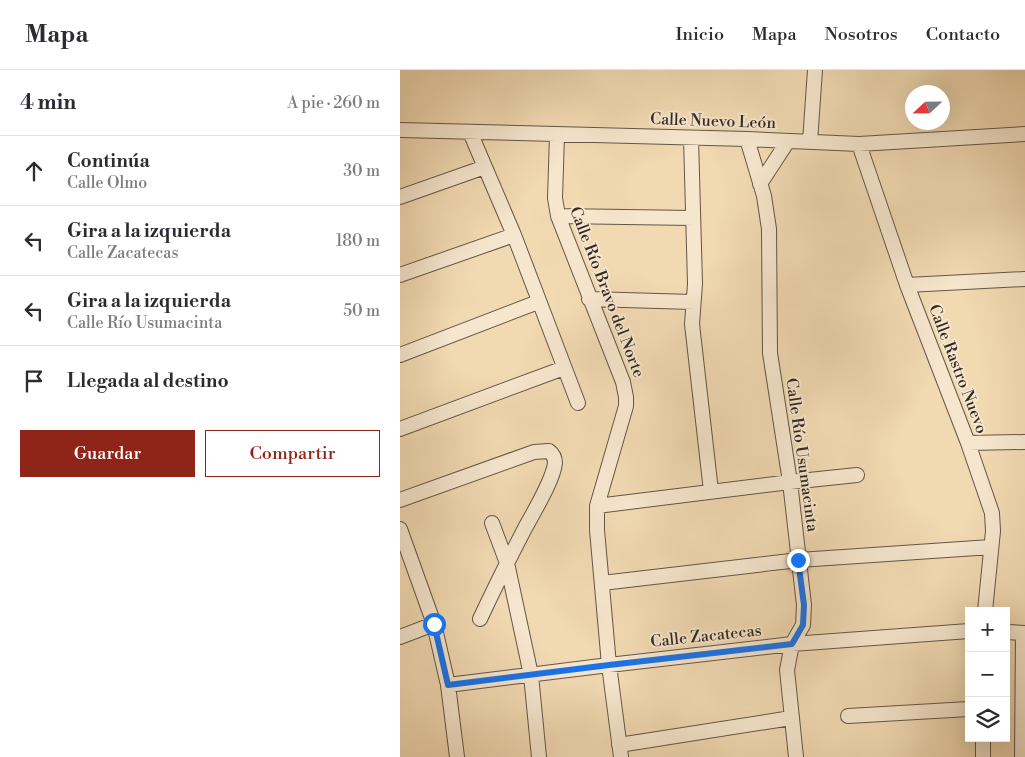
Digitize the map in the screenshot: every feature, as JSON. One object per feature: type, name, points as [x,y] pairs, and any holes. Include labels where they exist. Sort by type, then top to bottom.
[{"type":"street","points":[[810,142],[815,70]]},
{"type":"street","name":"Calle Nuevo León","points":[[400,130],[859,144],[1025,134]]},
{"type":"street","points":[[470,132],[514,235],[578,403]]},
{"type":"street","name":"Calle Río Bravo del Norte","points":[[557,134],[555,198],[558,216],[623,382],[626,397],[624,415],[597,506],[597,530],[609,665],[620,751]]},
{"type":"street","points":[[691,138],[695,284],[692,324],[711,492]]},
{"type":"street","name":"Calle Río Usumacinta","points":[[747,140],[766,209],[770,353],[790,482],[804,605],[803,625],[792,644],[787,670],[796,757]]},
{"type":"street","points":[[760,184],[788,141]]},
{"type":"street","name":"Calle Rastro Nuevo","points":[[859,144],[907,284],[968,443],[992,513],[992,548],[985,607]]},
{"type":"street","points":[[400,197],[485,167]]},
{"type":"street","points":[[558,216],[693,218]]},
{"type":"street","points":[[400,275],[514,235]]},
{"type":"street","points":[[907,284],[1025,279]]},
{"type":"street","points":[[589,299],[693,302]]},
{"type":"street","points":[[400,355],[538,302]]},
{"type":"street","points":[[400,429],[564,368]]},
{"type":"street","points":[[968,443],[1025,442]]},
{"type":"street","points":[[400,500],[534,452],[548,451],[555,457],[555,464],[543,494],[480,619]]},
{"type":"street","points":[[597,506],[857,475]]},
{"type":"street","points":[[492,523],[507,563],[530,675],[539,757]]},
{"type":"street","points":[[400,529],[434,624],[448,685],[457,757]]},
{"type":"street","points":[[602,583],[798,560],[992,548]]},
{"type":"street","points":[[400,636],[434,624]]},
{"type":"street","name":"Calle Zacatecas","points":[[448,685],[792,644],[965,631]]},
{"type":"street","points":[[1010,632],[1024,633],[1022,757]]},
{"type":"street","points":[[848,716],[965,710]]},
{"type":"street","points":[[620,751],[791,718]]},
{"type":"street","points":[[983,742],[983,757]]},
{"type":"route","points":[[434,624],[448,685],[792,644],[803,625],[804,605],[798,560]]}]
